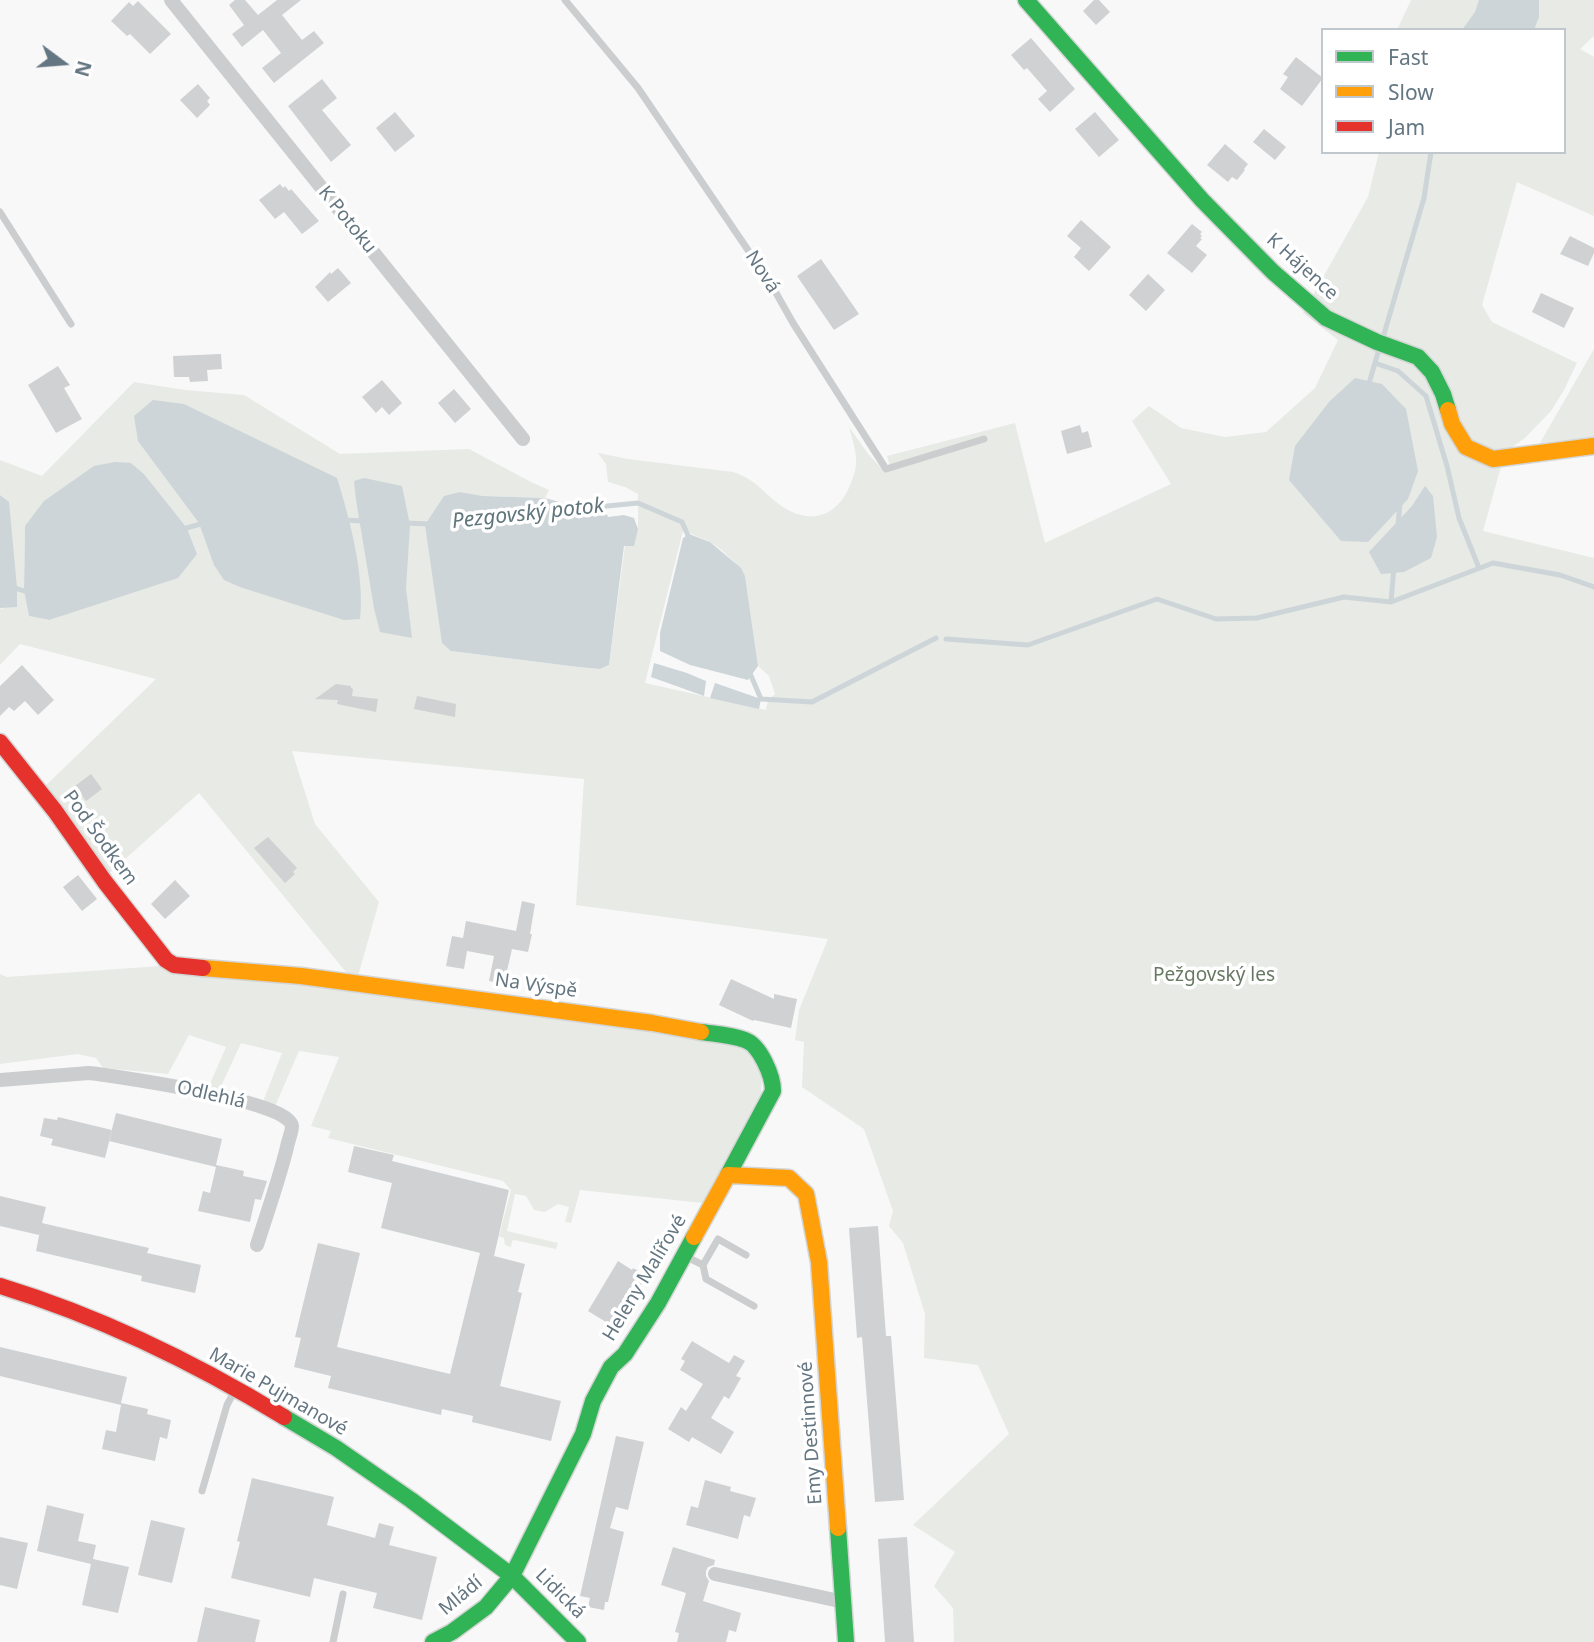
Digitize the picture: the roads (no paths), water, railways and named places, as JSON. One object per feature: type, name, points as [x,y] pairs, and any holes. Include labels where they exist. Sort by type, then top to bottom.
[{"type":"street","name":"K Potoku","points":[[171,0],[523,439]]},
{"type":"street","name":"K Hájence","points":[[1026,0],[1202,200],[1273,272],[1326,318],[1377,342],[1418,357],[1432,372],[1443,394],[1452,424],[1466,447],[1493,459],[1594,446]]},
{"type":"street","name":"Pod Šodkem","points":[[0,742],[166,960]]},
{"type":"street","name":"Na Výspě","points":[[166,960],[174,965],[315,978],[652,1023],[747,1040],[762,1056],[773,1083],[773,1091],[728,1175]]},
{"type":"street","name":"Odlehlá","points":[[0,1080],[89,1073],[175,1085],[241,1101],[288,1119],[292,1126],[282,1168],[257,1245]]},
{"type":"street","name":"Heleny Malířové","points":[[512,1576],[583,1434],[593,1401],[605,1378],[611,1367],[625,1354],[658,1303],[728,1175]]},
{"type":"street","name":"Emy Destinnové","points":[[728,1175],[789,1178],[806,1194],[820,1262],[846,1642]]},
{"type":"street","name":"Marie Pujmanové","points":[[0,1286],[33,1296],[147,1342],[236,1390],[336,1448],[512,1576]]},
{"type":"street","points":[[715,1574],[844,1602]]},
{"type":"street","name":"Mládí","points":[[433,1642],[452,1632],[486,1607],[512,1576]]},
{"type":"street","name":"Lidická","points":[[512,1576],[578,1642]]},
{"type":"lane","name":"Nová","points":[[565,0],[638,88],[771,284],[886,469],[984,439]]},
{"type":"lane","points":[[0,212],[71,324]]},
{"type":"lane","points":[[746,1255],[718,1239],[703,1265],[706,1279],[754,1306]]},
{"type":"lane","points":[[684,1256],[703,1265]]},
{"type":"lane","points":[[202,1491],[227,1405],[236,1390]]},
{"type":"lane","points":[[333,1642],[343,1594]]},
{"type":"water","points":[[1479,0],[1539,0],[1539,17],[1535,28],[1463,28],[1475,12]]},
{"type":"water","points":[[1355,378],[1382,384],[1406,409],[1418,471],[1408,499],[1368,542],[1341,541],[1289,480],[1295,446],[1329,402]]},
{"type":"water","points":[[153,400],[184,404],[337,478],[358,567],[360,619],[344,620],[224,580],[214,565],[199,523],[138,441],[134,416]]},
{"type":"water","points":[[115,462],[131,463],[144,474],[187,528],[197,554],[178,578],[49,620],[29,616],[24,591],[25,526],[44,501],[94,466]]},
{"type":"water","points":[[364,478],[402,486],[410,525],[406,588],[412,638],[380,632],[354,481]]},
{"type":"water","points":[[1425,486],[1433,496],[1437,537],[1431,558],[1404,572],[1381,574],[1369,552],[1412,506]]},
{"type":"water","points":[[460,492],[483,496],[545,498],[578,507],[603,505],[608,517],[624,515],[634,518],[638,529],[634,546],[624,546],[609,665],[600,669],[451,651],[442,643],[425,525],[444,496]]},
{"type":"water","points":[[0,495],[9,502],[17,607],[0,608]]},
{"type":"water","points":[[689,534],[710,542],[741,568],[745,576],[758,666],[748,680],[690,665],[660,651],[660,633],[683,538]]},
{"type":"water","points":[[654,663],[706,681],[704,696],[651,677]]},
{"type":"water","points":[[715,683],[761,699],[759,709],[710,698]]},
{"type":"waterway","points":[[1384,334],[1424,198],[1431,154]]},
{"type":"waterway","points":[[1368,387],[1379,349]]},
{"type":"waterway","points":[[1375,363],[1398,371],[1426,396],[1459,518],[1479,568]]},
{"type":"waterway","name":"Pezgovský potok","points":[[597,507],[638,503],[682,522],[690,540]]},
{"type":"waterway","points":[[1398,525],[1400,503]]},
{"type":"waterway","name":"Pezgovský potok","points":[[343,520],[364,521]]},
{"type":"waterway","name":"Pezgovský potok","points":[[183,529],[204,523]]},
{"type":"waterway","name":"Pezgovský potok","points":[[402,523],[431,524]]},
{"type":"waterway","name":"Pezgovský potok","points":[[946,639],[1028,645],[1157,599],[1216,619],[1257,618],[1344,597],[1391,602],[1493,563],[1560,575],[1594,587]]},
{"type":"waterway","points":[[1391,602],[1394,566]]},
{"type":"waterway","name":"Pezgovský potok","points":[[0,583],[24,591],[30,588]]},
{"type":"waterway","name":"Pezgovský potok","points":[[749,671],[761,699],[812,702],[936,638]]},
{"type":"park label","name":"Pežgovský les","points":[[1214,976]]}]
